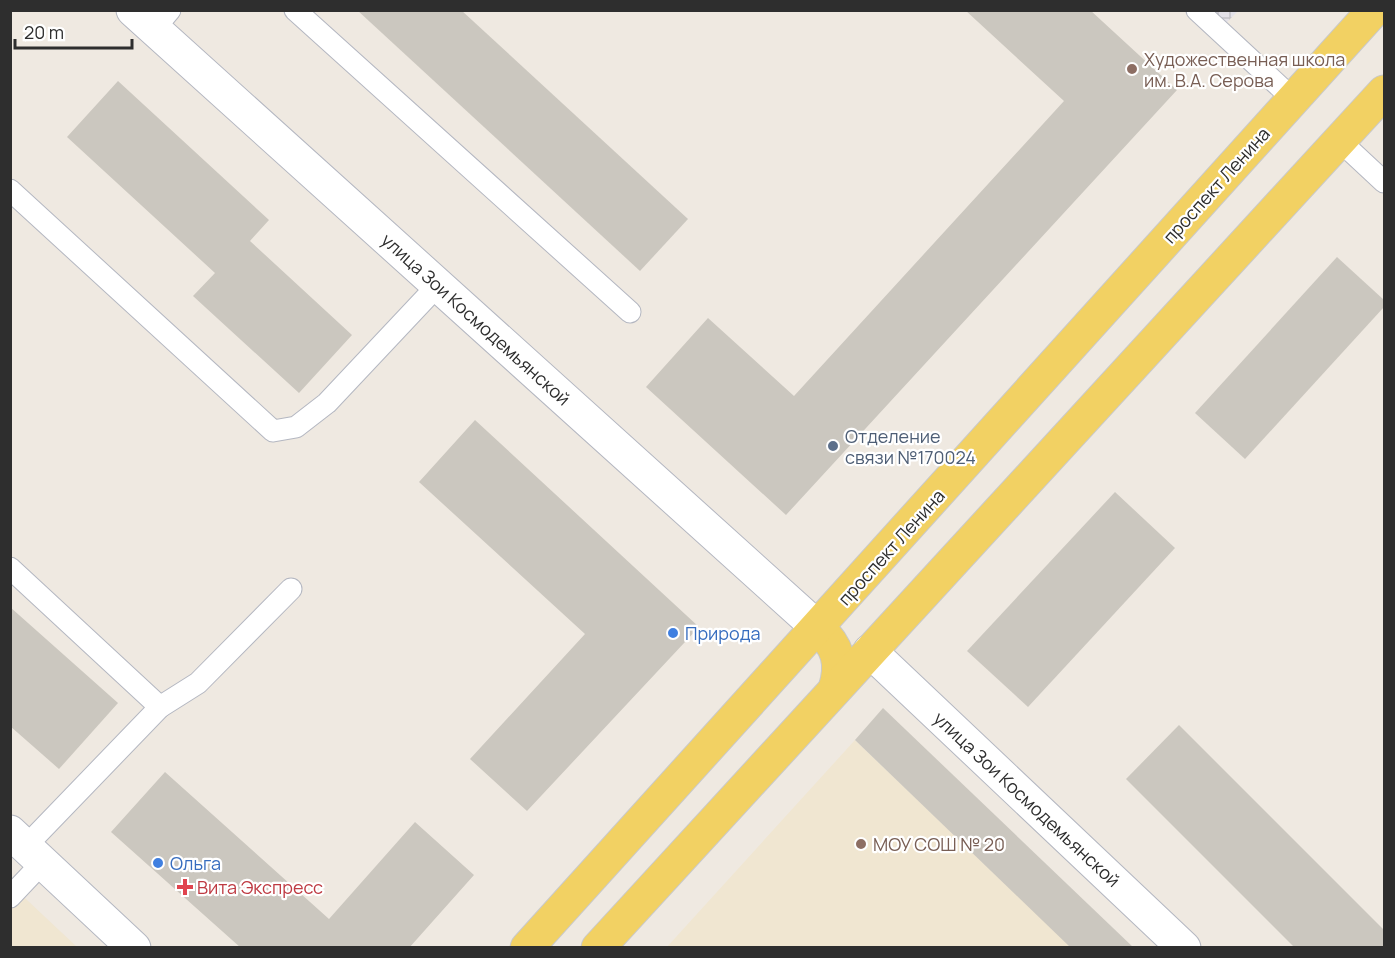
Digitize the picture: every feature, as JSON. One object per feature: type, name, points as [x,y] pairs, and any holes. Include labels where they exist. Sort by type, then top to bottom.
[{"type":"main road","name":"проспект Ленина","points":[[528,948],[1374,10]]},
{"type":"main road","points":[[598,948],[1384,92]]},
{"type":"main road","points":[[818,628],[831,640],[839,657],[840,673],[835,689]]},
{"type":"street","name":"улица Зои Космодемьянской","points":[[152,17],[438,285],[818,628]]},
{"type":"street","name":"улица Зои Космодемьянской","points":[[870,651],[1184,948]]},
{"type":"street","points":[[27,847],[134,948]]},
{"type":"lane","points":[[296,10],[630,312]]},
{"type":"lane","points":[[1197,10],[1293,99]]},
{"type":"lane","points":[[1340,141],[1384,182]]},
{"type":"lane","points":[[10,190],[273,431],[296,427],[327,403],[438,285]]},
{"type":"lane","points":[[10,568],[160,707]]},
{"type":"lane","points":[[10,897],[27,847],[160,707],[198,683],[291,589]]},
{"type":"shaded area","points":[[1190,11],[1238,11],[1214,35]]},
{"type":"shaded area","name":"МОУ СОШ № 20","points":[[855,740],[1071,947],[666,948]]},
{"type":"shaded area","points":[[11,885],[77,947],[11,947]]},
{"type":"building","points":[[357,10],[461,10],[688,219],[640,271]]},
{"type":"building","points":[[965,10],[1090,10],[1177,90],[786,515],[646,387],[708,318],[794,396],[1064,101]]},
{"type":"building","points":[[118,81],[269,220],[250,241],[352,335],[299,393],[193,296],[215,273],[67,137]]},
{"type":"building","points":[[1337,257],[1384,300],[1384,307],[1245,459],[1195,413]]},
{"type":"building","points":[[475,420],[699,627],[527,811],[470,759],[585,634],[419,482]]},
{"type":"building","points":[[1115,492],[1175,548],[1028,707],[967,651]]},
{"type":"building","points":[[10,607],[118,703],[59,769],[10,726]]},
{"type":"building","points":[[883,708],[1134,948],[1071,948],[855,740]]},
{"type":"building","points":[[1179,725],[1384,930],[1384,948],[1295,948],[1126,779]]},
{"type":"building","points":[[165,772],[329,919],[415,822],[474,875],[409,948],[241,948],[111,832]]},
{"type":"place","name":"Художественная школа им. В.А. Серова","points":[[1132,69]]},
{"type":"place","name":"Отделение связи №170024","points":[[833,446]]},
{"type":"place","name":"Природа","points":[[673,633]]},
{"type":"place","name":"МОУ СОШ № 20","points":[[861,844]]},
{"type":"place","name":"Ольга","points":[[158,863]]},
{"type":"place","name":"Вита Экспресс","points":[[185,887]]}]
